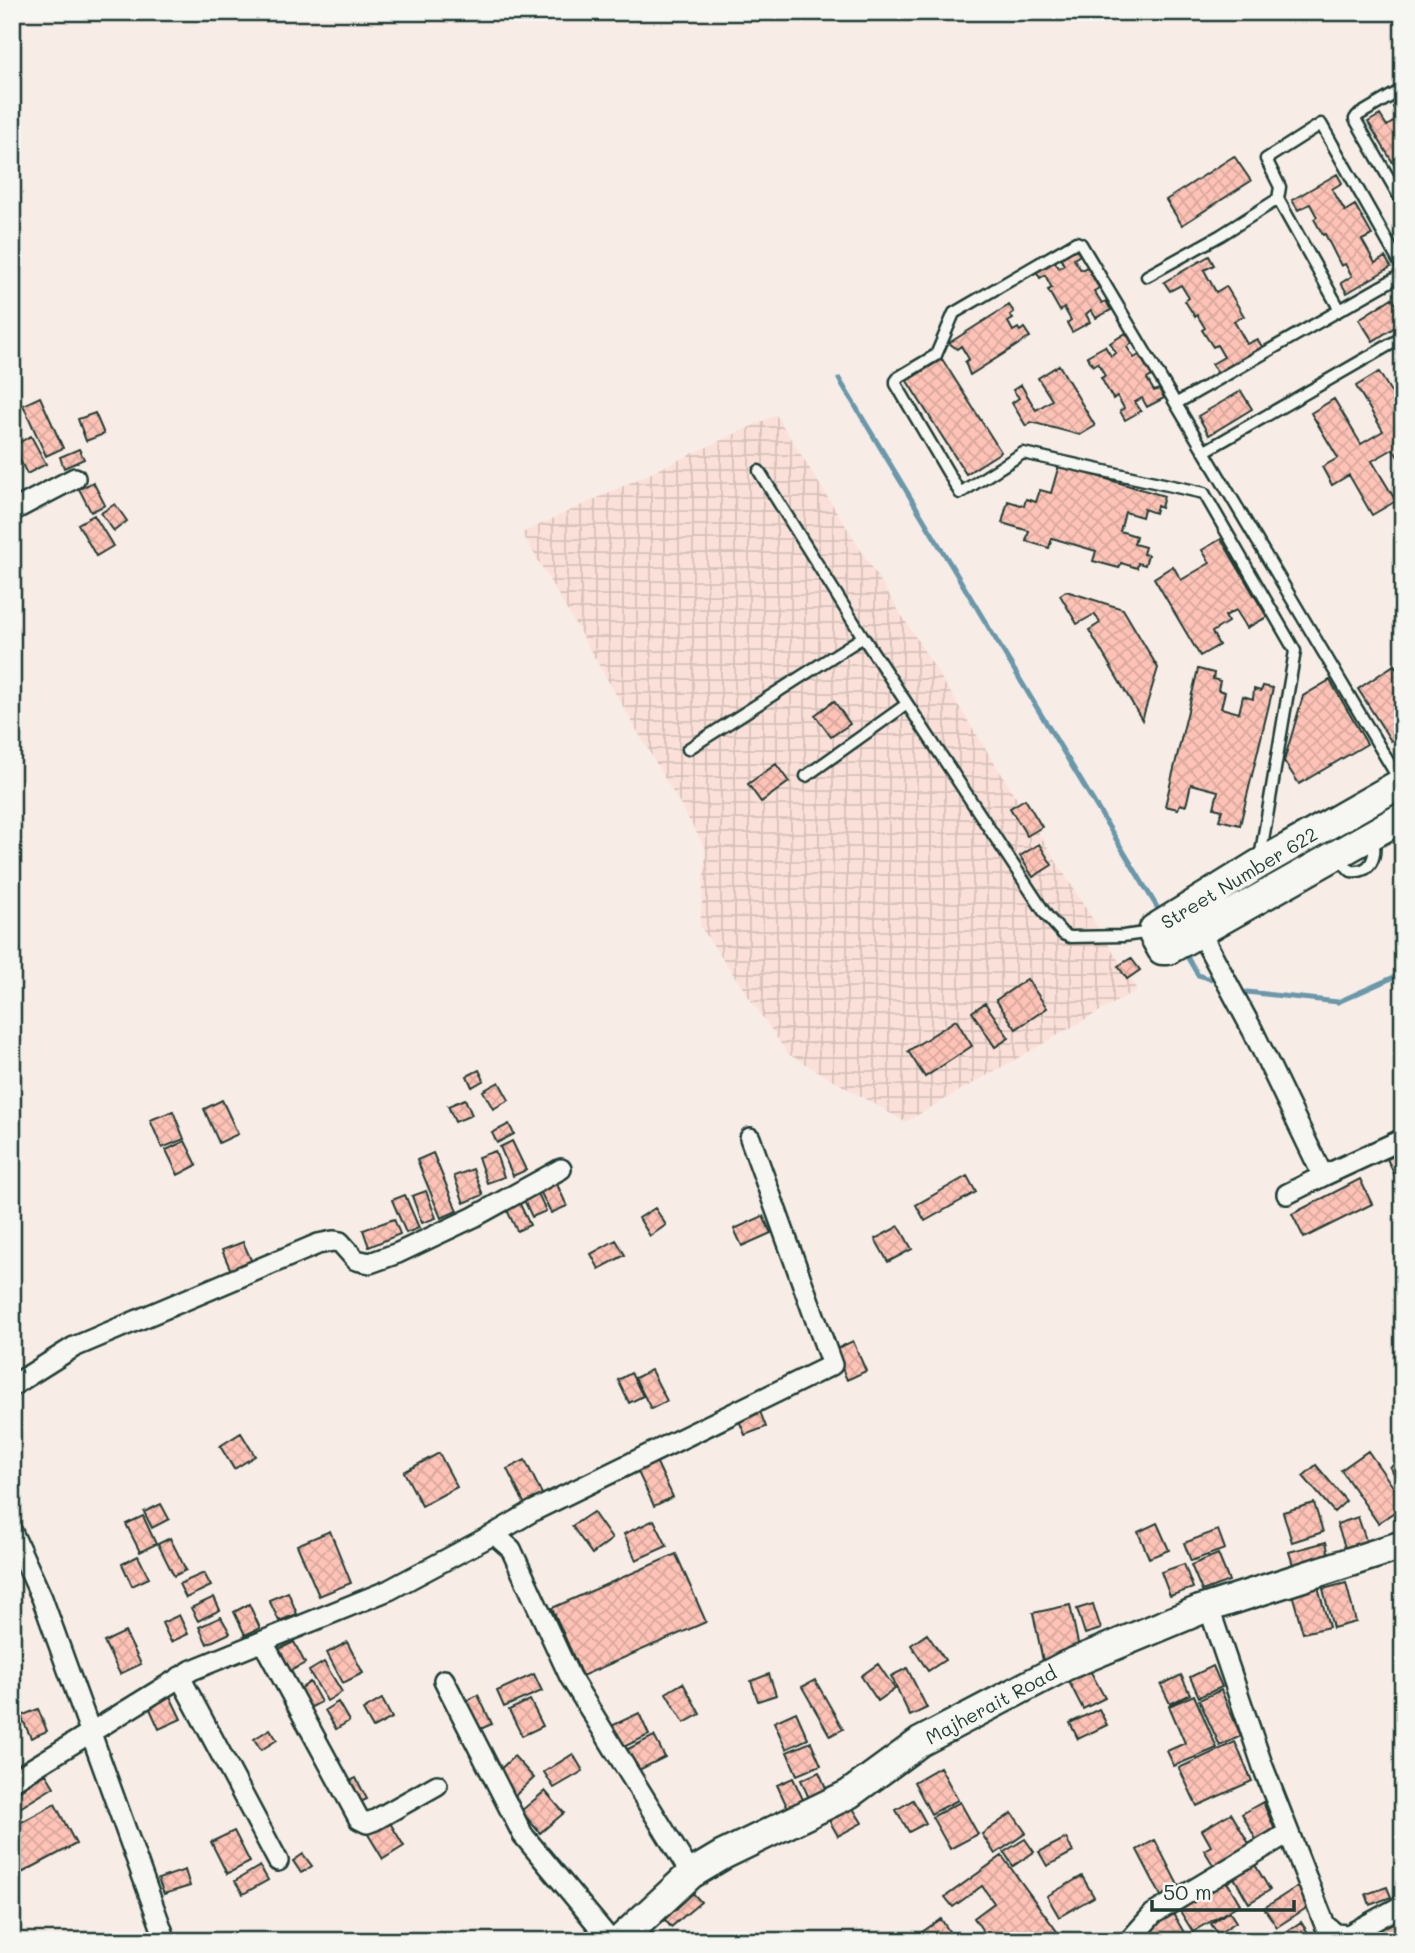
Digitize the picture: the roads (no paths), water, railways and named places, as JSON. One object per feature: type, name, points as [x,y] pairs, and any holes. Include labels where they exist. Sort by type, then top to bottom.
[{"type":"street","points":[[12,511],[75,478]]},
{"type":"street","name":"Street Number 622","points":[[1402,783],[1259,864],[1152,932],[1165,951],[1403,817]]},
{"type":"street","points":[[1332,822],[1342,852]]},
{"type":"street","points":[[1200,932],[1253,1031],[1323,1176]]},
{"type":"street","points":[[12,1781],[180,1677],[388,1590],[533,1511],[832,1365],[750,1138]]},
{"type":"street","points":[[1287,1194],[1403,1139]]},
{"type":"street","points":[[12,1386],[74,1346],[317,1244],[340,1242],[356,1260],[370,1263],[398,1253],[474,1217],[561,1169]]},
{"type":"street","points":[[12,1531],[18,1557],[42,1598],[166,1941]]},
{"type":"street","points":[[494,1534],[512,1549],[570,1677],[691,1874]]},
{"type":"street","name":"Majherait Road","points":[[619,1941],[691,1874],[723,1855],[849,1794],[920,1742],[1065,1667],[1209,1608],[1403,1545]]},
{"type":"street","points":[[1209,1608],[1263,1767],[1325,1925],[1336,1934],[1348,1935],[1403,1905]]},
{"type":"street","points":[[263,1642],[359,1819],[368,1823],[375,1820],[437,1785]]},
{"type":"street","points":[[180,1677],[278,1861]]},
{"type":"street","points":[[444,1680],[523,1835],[611,1941]]},
{"type":"street","points":[[1129,1941],[1153,1914],[1288,1833]]},
{"type":"lane","points":[[1403,89],[1355,119],[1403,203]]},
{"type":"lane","points":[[1340,310],[1278,199],[1280,187],[1266,159],[1321,124],[1403,269]]},
{"type":"lane","points":[[1147,276],[1221,235],[1278,199]]},
{"type":"lane","points":[[1259,864],[1295,652],[1204,493],[1023,453],[960,493],[896,381],[936,355],[954,313],[1079,242],[1402,783]]},
{"type":"lane","points":[[1177,403],[1403,274]]},
{"type":"lane","points":[[1205,451],[1403,337]]},
{"type":"lane","points":[[759,471],[863,637],[1047,916],[1070,937],[1123,936],[1152,932]]},
{"type":"lane","points":[[688,749],[863,637]]},
{"type":"lane","points":[[806,776],[907,704]]},
{"type":"waterway","points":[[839,379],[1160,912]]},
{"type":"waterway","points":[[1185,953],[1198,975],[1210,979]]},
{"type":"waterway","points":[[1247,992],[1338,1002],[1403,973]]}]
